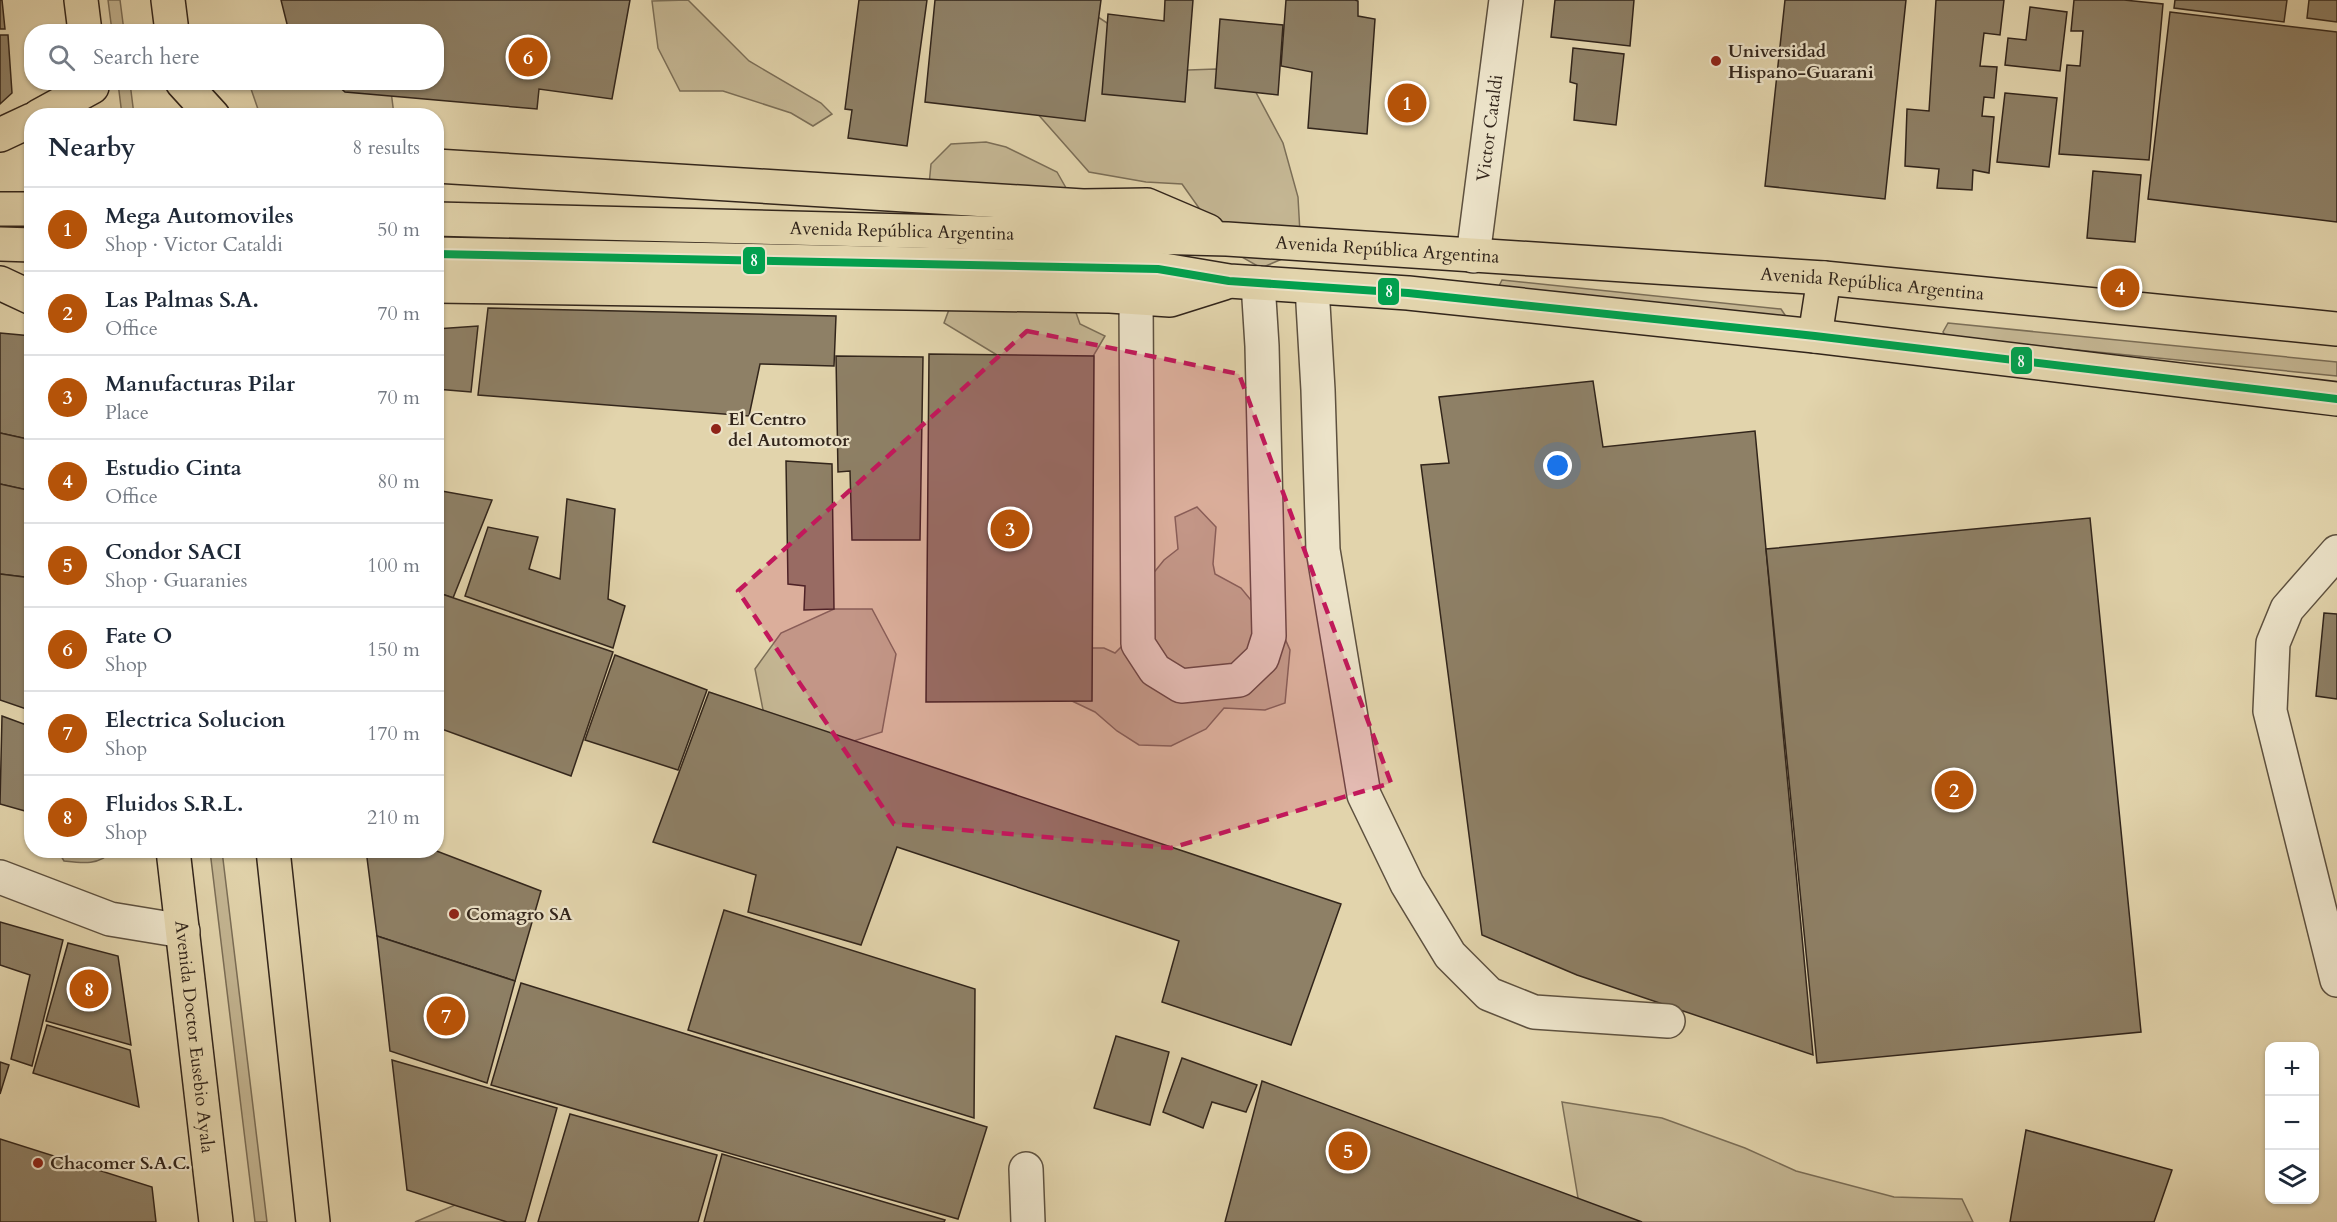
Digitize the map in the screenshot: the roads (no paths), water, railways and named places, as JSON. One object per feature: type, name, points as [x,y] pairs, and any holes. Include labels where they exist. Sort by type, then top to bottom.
[{"type":"highway","points":[[81,0],[84,24]]},
{"type":"highway","points":[[168,0],[171,24]]},
{"type":"highway","points":[[181,90],[182,108]]},
{"type":"highway","points":[[188,90],[205,108]]},
{"type":"highway","points":[[59,108],[92,95]]},
{"type":"highway","points":[[0,135],[24,124]]},
{"type":"highway","points":[[444,167],[1083,207],[1147,205],[1227,238]]},
{"type":"highway","points":[[0,209],[24,210]]},
{"type":"highway","name":"Avenida República Argentina","points":[[444,219],[1227,238],[1824,278],[2337,329]]},
{"type":"highway","points":[[0,244],[24,245]]},
{"type":"highway","name":"Avenida República Argentina","points":[[444,254],[1158,269],[1244,282],[1408,293],[1815,336],[2337,399]]},
{"type":"highway","points":[[1815,336],[1824,278]]},
{"type":"highway","points":[[444,286],[1110,296],[1170,300],[1244,282]]},
{"type":"highway","points":[[0,283],[24,294]]},
{"type":"highway","name":"Avenida Doctor Eusebio Ayala","points":[[174,858],[216,1222]]},
{"type":"highway","points":[[274,858],[313,1222]]},
{"type":"street","name":"Victor Cataldi","points":[[1473,256],[1506,0]]},
{"type":"street","points":[[1136,298],[1138,644],[1155,670],[1181,686],[1239,680],[1262,658],[1269,636],[1262,346],[1244,282]]},
{"type":"street","points":[[1312,287],[1323,550],[1364,795],[1407,884],[1450,956],[1489,994],[1534,1012],[1668,1022]]},
{"type":"street","points":[[2337,552],[2287,609],[2273,642],[2270,711],[2337,980]]},
{"type":"street","points":[[0,877],[110,919],[183,931]]},
{"type":"street","points":[[1026,1169],[1028,1222]]},
{"type":"place","name":"Fate O","points":[[528,57]]},
{"type":"place","name":"Universidad Hispano-Guarani","points":[[1716,61]]},
{"type":"place","name":"Mega Automoviles","points":[[1407,103]]},
{"type":"place","name":"Estudio Cinta","points":[[2120,288]]},
{"type":"place","name":"El Centro del Automotor","points":[[716,429]]},
{"type":"place","name":"Manufacturas Pilar","points":[[1010,529]]},
{"type":"place","name":"Las Palmas S.A.","points":[[1954,790]]},
{"type":"place","name":"Comagro SA","points":[[454,914]]},
{"type":"place","name":"Fluidos S.R.L.","points":[[89,989]]},
{"type":"place","name":"Electrica Solucion","points":[[446,1016]]},
{"type":"place","name":"Condor SACI","points":[[1348,1151]]},
{"type":"place","name":"Chacomer S.A.C.","points":[[38,1163]]}]
